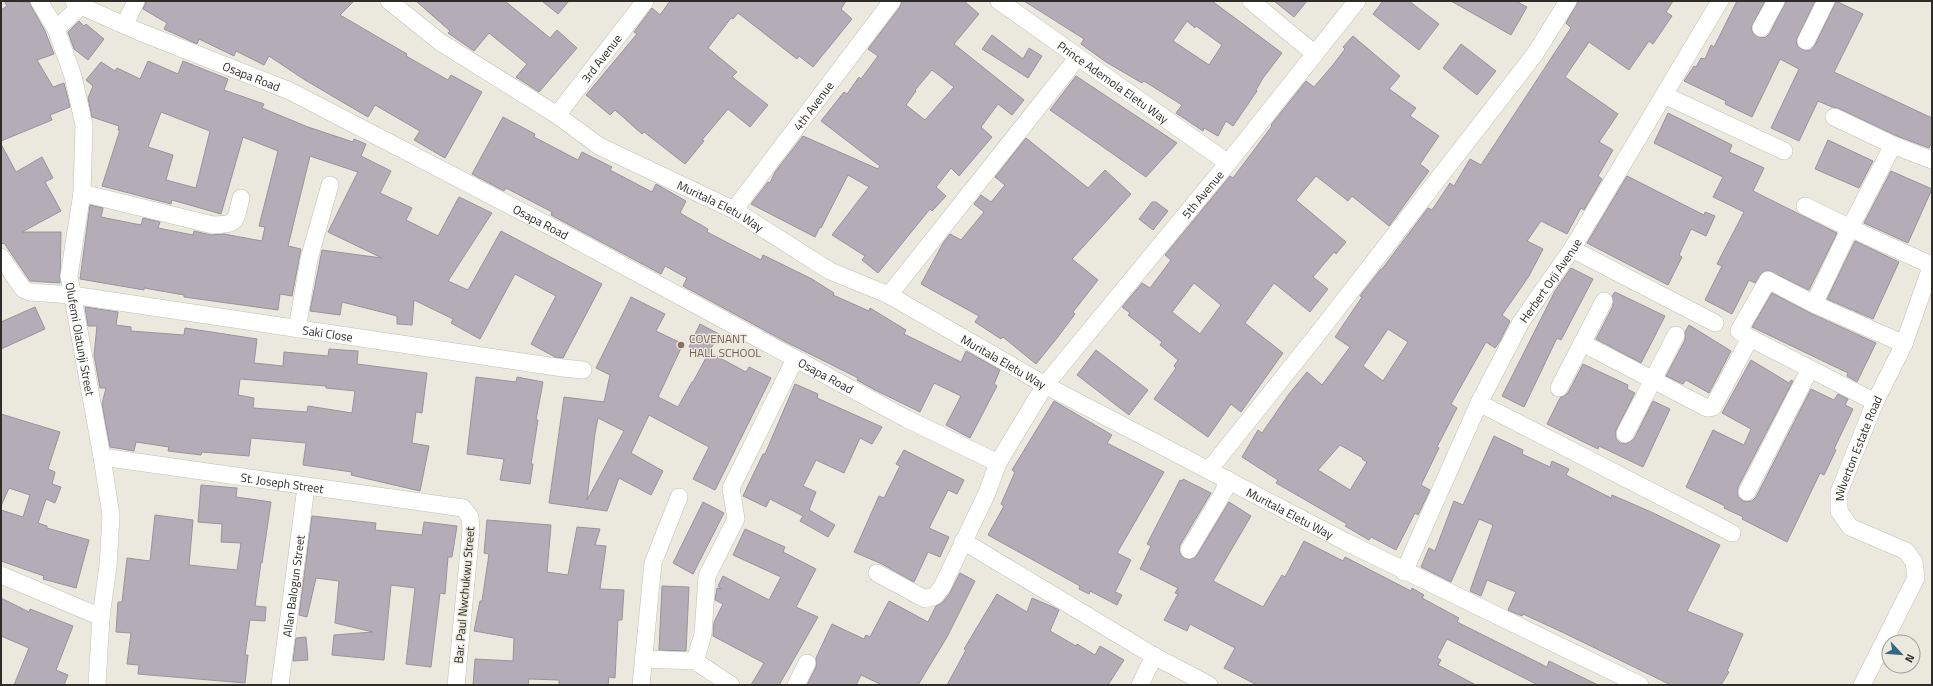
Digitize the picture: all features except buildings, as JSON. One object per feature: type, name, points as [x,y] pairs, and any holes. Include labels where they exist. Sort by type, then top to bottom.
[{"type":"street","name":"Olufemi Olatunji Street","points":[[40,1],[56,28],[73,76],[84,125],[82,193],[69,276],[102,457],[111,516],[108,566],[101,617],[97,685]]},
{"type":"street","points":[[125,24],[136,1]]},
{"type":"street","name":"Muritala Eletu Way","points":[[390,1],[440,42],[557,115],[599,146],[734,210],[830,271],[889,295],[1045,385],[1404,572],[1640,685]]},
{"type":"street","name":"3rd Avenue","points":[[557,115],[645,1]]},
{"type":"street","name":"4th Avenue","points":[[734,210],[892,1]]},
{"type":"street","name":"Prince Ademola Eletu Way","points":[[999,1],[1228,163]]},
{"type":"street","points":[[1251,1],[1315,54]]},
{"type":"street","name":"5th Avenue","points":[[878,573],[925,599],[935,596],[942,587],[987,493],[998,462],[1045,385],[1228,163],[1357,1]]},
{"type":"street","points":[[1209,470],[1320,330],[1534,54],[1568,1]]},
{"type":"street","name":"Herbert Orji Avenue","points":[[1404,572],[1479,403],[1521,322],[1572,249],[1720,1]]},
{"type":"street","points":[[1761,28],[1776,1]]},
{"type":"street","points":[[1806,42],[1826,1]]},
{"type":"street","points":[[56,28],[78,4]]},
{"type":"street","name":"Osapa Road","points":[[78,4],[180,48],[290,91],[565,234],[907,419],[998,462]]},
{"type":"street","points":[[889,295],[1078,57]]},
{"type":"street","points":[[1664,94],[1784,151]]},
{"type":"street","points":[[1834,117],[1893,145],[1932,160]]},
{"type":"street","points":[[1814,304],[1850,228],[1893,145]]},
{"type":"street","points":[[296,329],[309,259],[330,185]]},
{"type":"street","points":[[82,193],[213,225],[229,224],[234,221],[240,198]]},
{"type":"street","points":[[1805,206],[1932,265]]},
{"type":"street","points":[[1572,249],[1715,323]]},
{"type":"street","name":"Saki Close","points":[[1,257],[23,289],[30,292],[72,295],[583,370]]},
{"type":"street","name":"Milverton Estate Road","points":[[1862,685],[1916,578],[1914,562],[1906,551],[1850,527],[1839,511],[1839,492],[1875,402],[1904,344],[1932,265]]},
{"type":"street","points":[[1875,402],[1750,338],[1740,331],[1740,329],[1768,280],[1814,304],[1904,344]]},
{"type":"street","points":[[1560,388],[1604,301]]},
{"type":"street","points":[[1625,434],[1676,335]]},
{"type":"street","points":[[1582,343],[1707,408],[1711,408],[1713,407],[1750,338]]},
{"type":"street","points":[[695,661],[703,634],[707,576],[736,519],[731,488],[795,359]]},
{"type":"street","points":[[1747,492],[1810,369]]},
{"type":"street","points":[[1479,403],[1732,533]]},
{"type":"street","name":"St. Joseph Street","points":[[102,457],[463,508]]},
{"type":"street","points":[[1188,550],[1224,491],[1227,479]]},
{"type":"street","name":"Allan Balogun Street","points":[[280,685],[306,487]]},
{"type":"street","points":[[641,685],[653,563],[680,497]]},
{"type":"street","name":"Bar. Paul Nwchukwu Street","points":[[456,685],[471,530],[470,517],[463,508]]},
{"type":"street","points":[[963,541],[1154,656],[1210,685]]},
{"type":"street","points":[[1,575],[101,617]]},
{"type":"street","points":[[1140,685],[1154,656]]},
{"type":"street","points":[[643,659],[695,661],[731,685]]},
{"type":"street","points":[[796,685],[807,663]]},
{"type":"place","name":"COVENANT HALL SCHOOL","points":[[681,345]]}]
